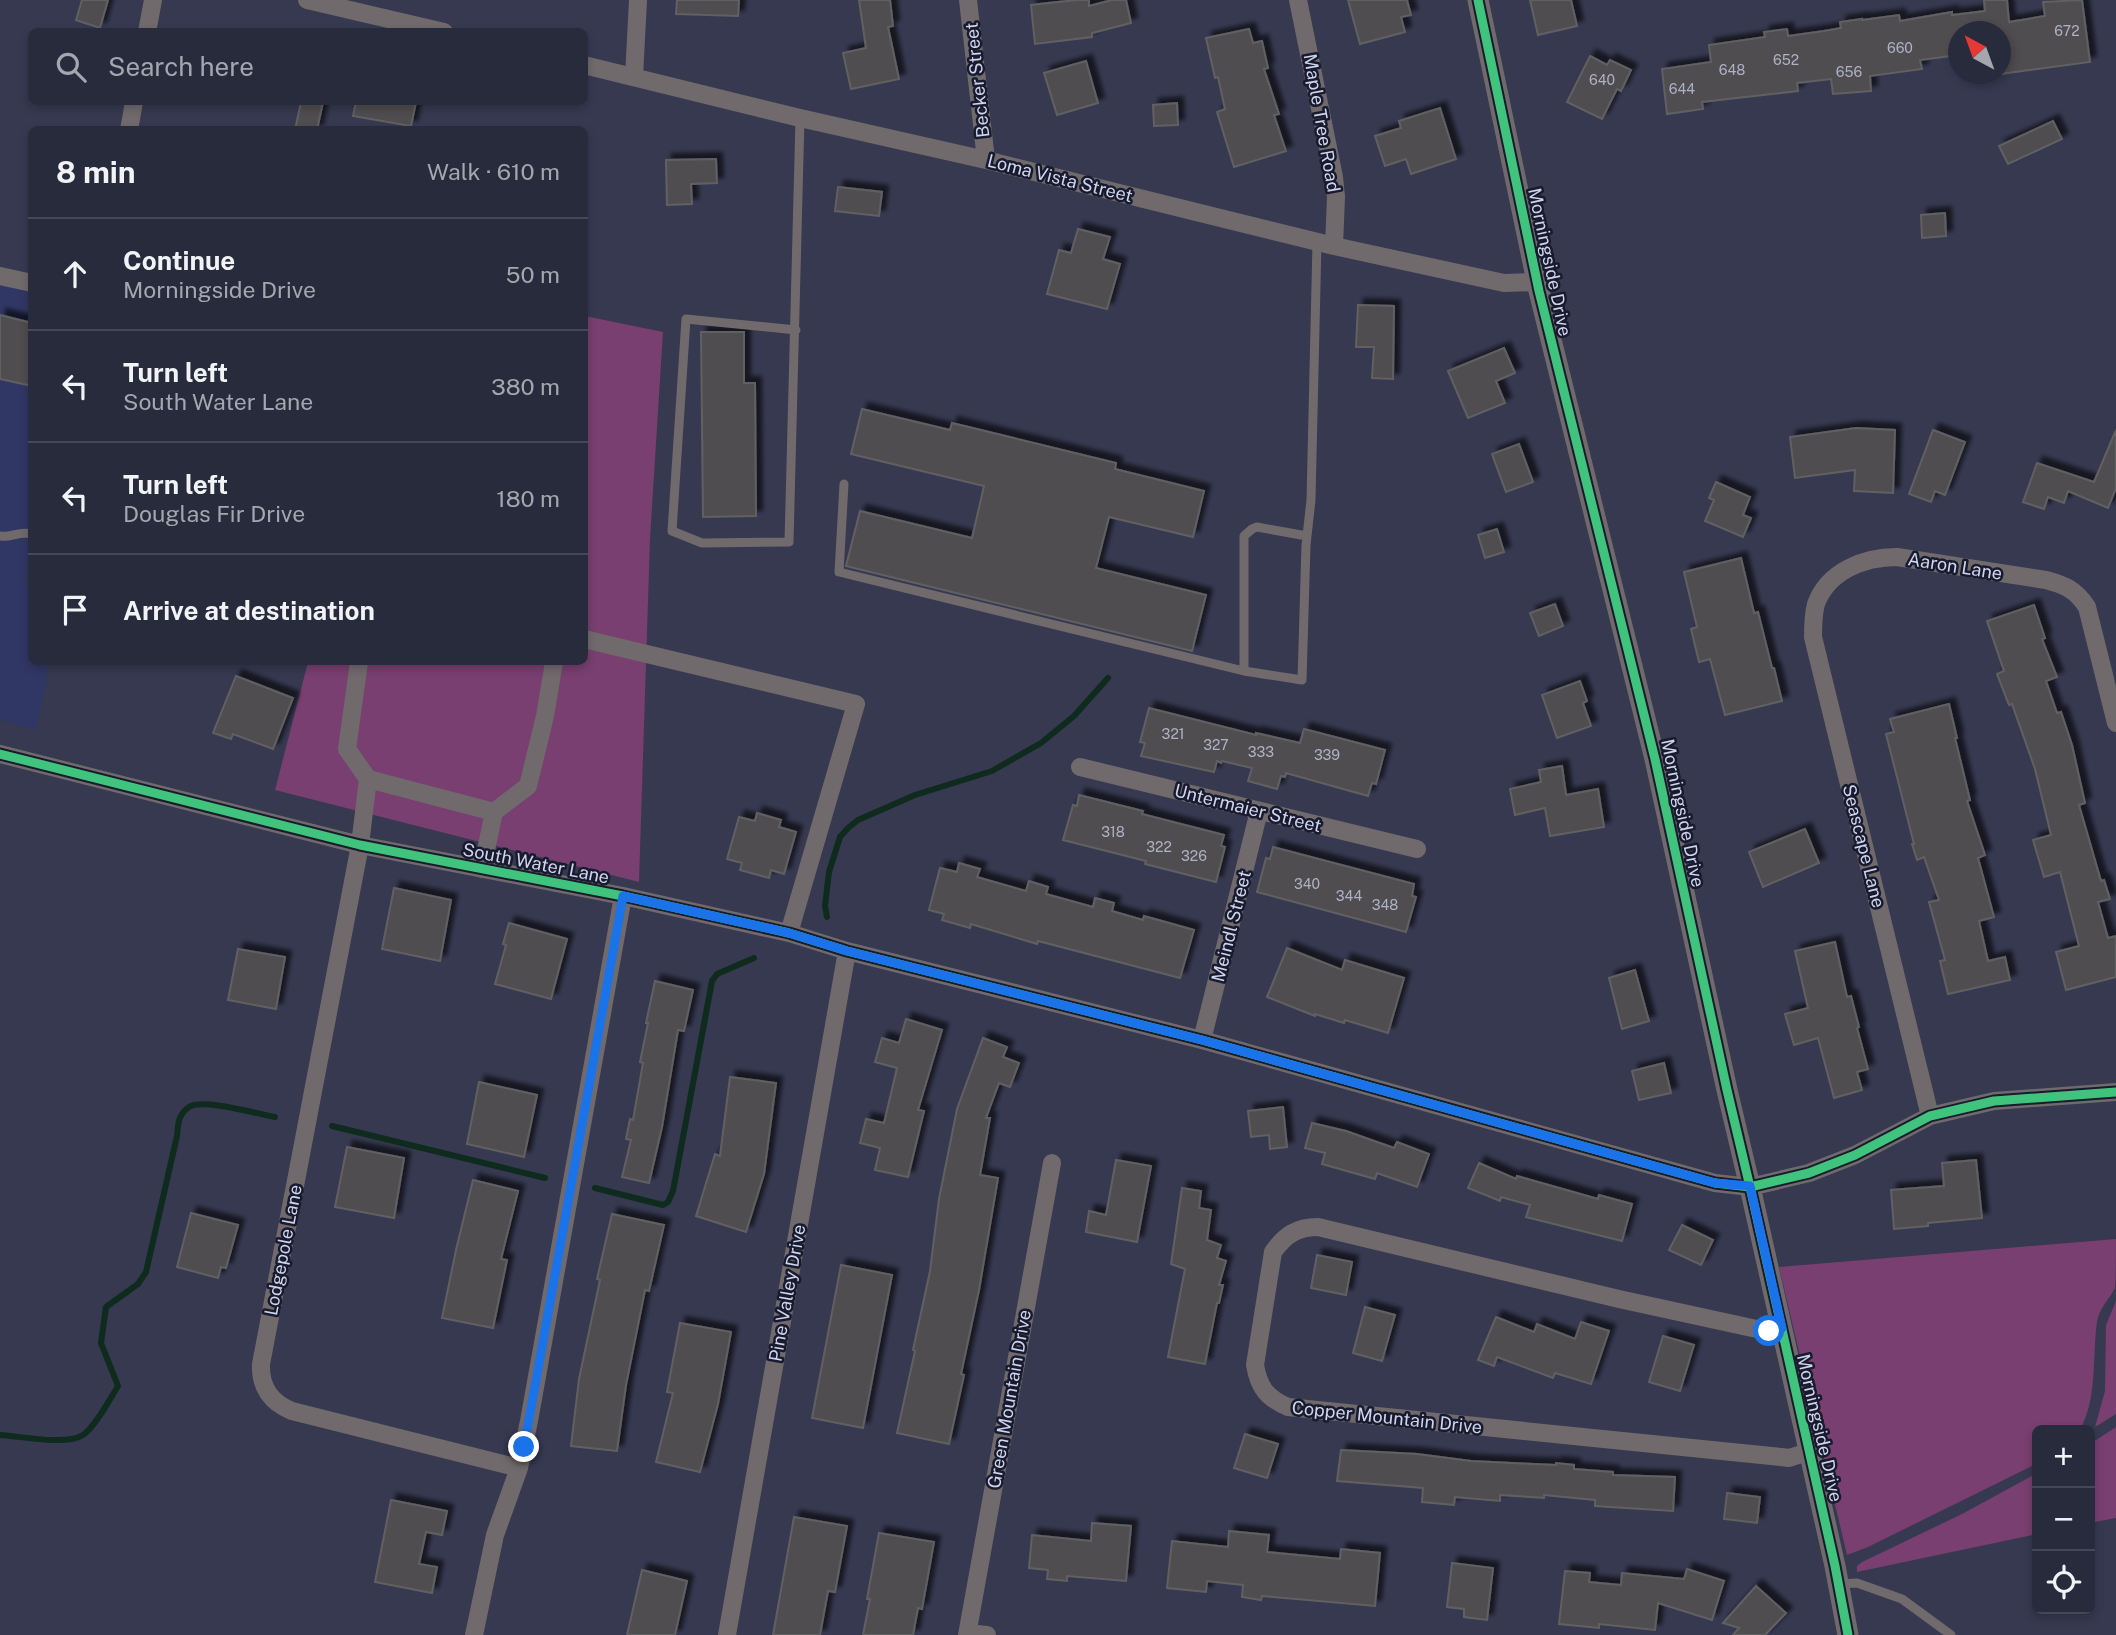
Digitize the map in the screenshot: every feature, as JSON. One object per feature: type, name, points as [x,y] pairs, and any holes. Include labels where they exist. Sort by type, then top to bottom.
[{"type":"street","points":[[148,28],[153,0]]},
{"type":"street","points":[[307,0],[387,8],[434,28]]},
{"type":"street","points":[[634,77],[638,0]]},
{"type":"street","name":"Becker Street","points":[[968,0],[986,160]]},
{"type":"street","name":"Maple Tree Road","points":[[1298,0],[1335,177],[1336,197],[1326,244]]},
{"type":"street","name":"Morningside Drive","points":[[1478,0],[1537,282],[1655,759],[1848,1635]]},
{"type":"street","name":"Loma Vista Street","points":[[588,66],[1326,244],[1504,283],[1537,282]]},
{"type":"street","points":[[130,126],[133,105]]},
{"type":"street","points":[[0,276],[28,283]]},
{"type":"street","name":"Aaron Lane","points":[[1834,580],[1843,571],[1861,562],[1897,557],[2064,584],[2078,593],[2093,623],[2116,723]]},
{"type":"street","name":"Seascape Lane","points":[[1834,580],[1826,587],[1817,604],[1813,637],[1930,1116]]},
{"type":"street","points":[[588,640],[856,704],[789,933]]},
{"type":"street","points":[[359,665],[347,749],[368,779],[494,812]]},
{"type":"street","points":[[482,869],[494,812],[528,786],[545,716],[554,665]]},
{"type":"street","name":"South Water Lane","points":[[0,754],[360,845],[623,896],[789,933],[847,951],[1202,1040],[1715,1183],[1750,1186],[1831,1166],[1930,1116],[1994,1101],[2116,1092]]},
{"type":"street","name":"Untermaier Street","points":[[1080,767],[1417,849]]},
{"type":"street","name":"Lodgepole Lane","points":[[368,779],[360,845],[261,1374],[268,1395],[283,1408],[519,1468]]},
{"type":"street","name":"Meindl Street","points":[[1202,1040],[1259,811]]},
{"type":"street","points":[[474,1635],[495,1535],[519,1468],[529,1421],[623,896]]},
{"type":"street","name":"Pine Valley Drive","points":[[727,1635],[847,951]]},
{"type":"street","name":"Green Mountain Drive","points":[[967,1634],[1052,1163]]},
{"type":"street","name":"Copper Mountain Drive","points":[[1782,1328],[1769,1331],[1752,1328],[1318,1227],[1305,1227],[1293,1231],[1273,1252],[1255,1365],[1264,1393],[1275,1402],[1288,1407],[1789,1458],[1808,1452]]},
{"type":"street","points":[[967,1634],[987,1635]]},
{"type":"lane","points":[[796,330],[686,319],[672,531],[702,542],[789,542],[796,330],[800,118]]},
{"type":"lane","points":[[844,484],[839,572],[1244,671],[1302,680],[1307,536],[1326,244]]},
{"type":"lane","points":[[1244,671],[1244,536],[1257,527],[1307,536]]},
{"type":"lane","points":[[0,536],[28,533]]},
{"type":"lane","points":[[1838,1584],[1857,1583],[1902,1599],[1951,1635]]},
{"type":"shaded area","points":[[0,276],[28,281],[28,665],[49,665],[36,730],[0,720]]},
{"type":"shaded area","points":[[588,317],[663,332],[650,539],[639,882],[275,790],[307,665],[588,665]]},
{"type":"shaded area","points":[[2116,1239],[2115,1288],[2098,1317],[2092,1391],[2082,1425],[2032,1425],[2030,1467],[1847,1555],[1779,1267]]},
{"type":"shaded area","points":[[2116,1301],[2116,1414],[2095,1427],[2105,1391],[2106,1325]]},
{"type":"shaded area","points":[[2116,1427],[2116,1518],[2095,1522],[2095,1488],[2095,1441]]},
{"type":"shaded area","points":[[2032,1476],[2032,1535],[1857,1572],[1857,1566],[1862,1562],[1962,1514]]},
{"type":"building","points":[[82,0],[108,0],[100,28],[76,20]]},
{"type":"building","points":[[677,0],[739,0],[738,16],[676,14]]},
{"type":"building","points":[[859,0],[890,0],[893,26],[888,27],[899,79],[851,89],[843,53],[866,48]]},
{"type":"building","points":[[1089,0],[1089,6],[1112,0],[1126,0],[1131,23],[1092,33],[1092,37],[1035,44],[1031,5]]},
{"type":"building","points":[[1348,0],[1407,0],[1411,15],[1401,17],[1405,32],[1360,44]]},
{"type":"building","points":[[1530,0],[1571,0],[1577,26],[1538,35]]},
{"type":"building","points":[[1984,0],[2007,0],[2009,21],[1948,21],[1948,56],[1920,60],[1922,69],[1870,76],[1871,91],[1833,94],[1831,79],[1797,83],[1798,91],[1702,102],[1703,109],[1667,114],[1662,69],[1711,62],[1709,45],[1765,37],[1764,32],[1787,29],[1788,36],[1824,31],[1841,28],[1840,22],[1862,19],[1899,15],[1900,21],[1952,12],[1952,15],[1985,11]]},
{"type":"building","points":[[2082,0],[2090,62],[2011,73],[2011,22],[2045,16],[2043,2]]},
{"type":"building","points":[[1249,29],[1253,43],[1262,41],[1268,68],[1264,69],[1279,114],[1274,115],[1286,151],[1234,167],[1217,112],[1225,109],[1206,38]]},
{"type":"building","points":[[1590,56],[1607,65],[1610,60],[1631,70],[1621,91],[1617,89],[1602,119],[1567,102]]},
{"type":"building","points":[[1086,61],[1098,103],[1057,115],[1044,73]]},
{"type":"building","points":[[1177,103],[1178,125],[1154,126],[1153,105]]},
{"type":"building","points":[[300,105],[322,105],[318,126],[296,126]]},
{"type":"building","points":[[355,105],[415,105],[411,126],[353,116]]},
{"type":"building","points":[[1440,108],[1456,159],[1411,174],[1406,159],[1385,166],[1375,136],[1401,128],[1399,121]]},
{"type":"building","points":[[2053,121],[2062,139],[2008,164],[1999,146]]},
{"type":"building","points":[[716,159],[717,183],[691,184],[692,204],[667,205],[666,160]]},
{"type":"building","points":[[838,187],[882,192],[879,216],[835,211]]},
{"type":"building","points":[[1945,213],[1946,236],[1922,238],[1921,215]]},
{"type":"building","points":[[1078,229],[1110,237],[1103,259],[1120,264],[1107,309],[1047,294],[1059,250],[1071,253]]},
{"type":"building","points":[[1358,305],[1394,306],[1393,379],[1372,378],[1374,347],[1356,347]]},
{"type":"building","points":[[0,315],[28,322],[28,385],[0,379]]},
{"type":"building","points":[[701,332],[744,332],[744,383],[755,383],[756,516],[703,517]]},
{"type":"building","points":[[1504,348],[1515,373],[1496,381],[1505,403],[1468,418],[1448,371]]},
{"type":"building","points":[[862,409],[950,430],[952,423],[1116,463],[1115,469],[1204,491],[1193,537],[1109,517],[1096,568],[1206,595],[1192,651],[846,566],[860,511],[972,538],[984,486],[851,454]]},
{"type":"building","points":[[1856,428],[1895,430],[1893,493],[1854,491],[1855,470],[1795,478],[1790,437]]},
{"type":"building","points":[[1933,430],[1965,442],[1945,495],[1935,491],[1931,502],[1909,494]]},
{"type":"building","points":[[2116,430],[2116,488],[2108,508],[2068,491],[2064,503],[2048,497],[2044,509],[2023,502],[2037,463],[2094,482]]},
{"type":"building","points":[[1519,444],[1533,482],[1506,492],[1492,454]]},
{"type":"building","points":[[1716,482],[1750,497],[1743,515],[1751,518],[1743,537],[1705,521],[1714,500],[1709,498]]},
{"type":"building","points":[[1497,529],[1504,552],[1485,558],[1478,535]]},
{"type":"building","points":[[1741,558],[1754,613],[1758,612],[1782,701],[1725,715],[1710,659],[1699,662],[1691,629],[1697,627],[1684,572]]},
{"type":"building","points":[[1555,604],[1563,626],[1539,636],[1530,613]]},
{"type":"building","points":[[2034,605],[2045,638],[2042,639],[2057,677],[2046,681],[2057,713],[2061,712],[2072,745],[2085,803],[2079,805],[2101,881],[2104,880],[2110,899],[2098,902],[2108,938],[2116,936],[2116,977],[2066,990],[2056,952],[2079,946],[2060,872],[2044,877],[2033,840],[2051,835],[2035,769],[2012,704],[2009,705],[1997,674],[2004,671],[1987,621]]},
{"type":"building","points":[[236,676],[293,698],[273,749],[233,734],[231,739],[213,733]]},
{"type":"building","points":[[1580,681],[1587,701],[1583,703],[1591,726],[1557,738],[1542,695]]},
{"type":"building","points":[[1949,704],[1970,800],[1967,801],[1985,855],[1978,858],[1994,917],[1979,921],[1988,961],[2005,957],[2010,980],[1948,994],[1940,961],[1945,960],[1929,902],[1939,900],[1924,857],[1917,860],[1886,734],[1894,732],[1890,719]]},
{"type":"building","points":[[1149,708],[1256,735],[1300,743],[1304,729],[1385,750],[1376,784],[1372,783],[1368,796],[1286,773],[1285,777],[1281,776],[1277,789],[1248,781],[1252,768],[1217,761],[1214,772],[1141,756],[1145,743],[1140,742]]},
{"type":"building","points":[[1562,766],[1566,795],[1598,789],[1604,827],[1550,836],[1545,808],[1515,815],[1510,789],[1541,782],[1539,770]]},
{"type":"building","points":[[1079,795],[1224,835],[1221,846],[1225,847],[1216,882],[1063,840],[1073,805],[1077,806]]},
{"type":"building","points":[[757,813],[781,820],[779,827],[796,832],[784,874],[771,870],[769,878],[740,870],[742,863],[727,859],[739,817],[755,821]]},
{"type":"building","points":[[1805,829],[1819,863],[1763,887],[1749,852]]},
{"type":"building","points":[[1273,847],[1414,884],[1412,896],[1416,897],[1406,932],[1257,892],[1266,858],[1270,859]]},
{"type":"building","points":[[959,863],[980,869],[977,877],[1026,891],[1029,881],[1048,887],[1046,894],[1093,907],[1095,898],[1114,903],[1112,911],[1143,920],[1144,916],[1194,930],[1180,978],[1038,941],[1037,944],[971,924],[970,928],[942,920],[944,914],[929,910],[940,868],[957,872]]},
{"type":"building","points":[[394,888],[451,900],[440,961],[382,949]]},
{"type":"building","points":[[509,923],[567,939],[551,999],[495,984]]},
{"type":"building","points":[[1835,942],[1847,997],[1851,996],[1868,1069],[1857,1072],[1862,1090],[1834,1098],[1818,1038],[1794,1045],[1785,1014],[1808,1008],[1795,951]]},
{"type":"building","points":[[1287,948],[1342,970],[1345,960],[1404,978],[1388,1033],[1345,1020],[1344,1023],[1315,1016],[1267,997]]},
{"type":"building","points":[[238,949],[285,957],[276,1009],[228,1000]]},
{"type":"building","points":[[1635,970],[1649,1021],[1622,1029],[1609,978]]},
{"type":"building","points":[[655,981],[693,990],[684,1031],[678,1030],[662,1127],[649,1183],[622,1177],[631,1140],[626,1139],[630,1119],[633,1120],[643,1063],[640,1062],[646,1023]]},
{"type":"building","points":[[906,1019],[942,1030],[918,1110],[924,1111],[908,1177],[875,1170],[880,1148],[860,1143],[866,1119],[884,1123],[897,1068],[875,1062],[882,1038],[899,1043]]},
{"type":"building","points":[[983,1038],[1007,1047],[1003,1057],[1019,1063],[1010,1087],[999,1083],[986,1118],[990,1118],[980,1175],[998,1178],[979,1290],[961,1374],[964,1375],[949,1444],[897,1433],[930,1271],[939,1199],[957,1109]]},
{"type":"building","points":[[1664,1063],[1671,1093],[1639,1100],[1632,1071]]},
{"type":"building","points":[[730,1077],[776,1083],[764,1174],[746,1232],[696,1216],[715,1154],[720,1156]]},
{"type":"building","points":[[479,1082],[537,1095],[524,1157],[467,1144]]},
{"type":"building","points":[[1283,1107],[1287,1147],[1270,1149],[1269,1135],[1251,1137],[1248,1111]]},
{"type":"building","points":[[1312,1123],[1346,1131],[1394,1148],[1397,1142],[1429,1154],[1417,1187],[1377,1173],[1375,1179],[1322,1164],[1325,1153],[1305,1148]]},
{"type":"building","points":[[347,1147],[404,1158],[394,1218],[335,1207]]},
{"type":"building","points":[[1116,1160],[1151,1166],[1137,1242],[1086,1232],[1089,1211],[1106,1215]]},
{"type":"building","points":[[1976,1160],[1982,1218],[1894,1229],[1891,1190],[1944,1186],[1942,1163]]},
{"type":"building","points":[[1479,1163],[1516,1179],[1517,1176],[1598,1199],[1599,1195],[1632,1204],[1622,1241],[1526,1217],[1530,1205],[1501,1197],[1500,1201],[1468,1188]]},
{"type":"building","points":[[473,1180],[518,1191],[501,1259],[507,1260],[493,1328],[442,1318]]},
{"type":"building","points":[[1182,1188],[1201,1191],[1199,1208],[1211,1210],[1207,1240],[1221,1245],[1217,1258],[1226,1261],[1205,1364],[1168,1357],[1185,1269],[1171,1264]]},
{"type":"building","points":[[191,1213],[238,1225],[226,1268],[221,1267],[218,1278],[177,1267]]},
{"type":"building","points":[[612,1214],[664,1225],[649,1291],[645,1290],[626,1385],[617,1451],[571,1446],[579,1379]]},
{"type":"building","points":[[1682,1225],[1713,1240],[1701,1265],[1669,1250]]},
{"type":"building","points":[[1317,1255],[1352,1262],[1346,1295],[1311,1288]]},
{"type":"building","points":[[841,1265],[892,1275],[863,1428],[812,1418]]},
{"type":"building","points":[[1365,1307],[1395,1315],[1382,1361],[1353,1353]]},
{"type":"building","points":[[1496,1317],[1534,1332],[1537,1324],[1575,1339],[1581,1322],[1609,1331],[1591,1384],[1555,1373],[1553,1378],[1497,1357],[1494,1366],[1478,1360]]},
{"type":"building","points":[[680,1323],[731,1332],[718,1404],[700,1472],[656,1462],[673,1393],[667,1392]]},
{"type":"building","points":[[1663,1336],[1694,1345],[1680,1391],[1649,1382]]},
{"type":"building","points":[[1245,1434],[1278,1444],[1267,1478],[1234,1468]]},
{"type":"building","points":[[1341,1450],[1417,1454],[1471,1461],[1556,1463],[1574,1465],[1574,1469],[1613,1472],[1613,1475],[1675,1477],[1673,1511],[1595,1506],[1595,1500],[1544,1495],[1544,1498],[1500,1495],[1500,1501],[1455,1497],[1454,1505],[1422,1502],[1423,1488],[1337,1481]]},
{"type":"building","points":[[1727,1493],[1760,1497],[1757,1523],[1724,1519]]},
{"type":"building","points":[[391,1500],[447,1511],[442,1535],[426,1532],[419,1564],[437,1567],[432,1593],[375,1582]]},
{"type":"building","points":[[794,1517],[847,1526],[835,1592],[828,1591],[820,1635],[773,1635]]},
{"type":"building","points":[[1092,1523],[1131,1526],[1126,1581],[1067,1576],[1067,1581],[1047,1579],[1048,1570],[1029,1568],[1032,1535],[1091,1541]]},
{"type":"building","points":[[1229,1531],[1269,1535],[1267,1552],[1340,1559],[1341,1549],[1380,1553],[1375,1606],[1262,1596],[1261,1600],[1242,1597],[1243,1585],[1207,1581],[1206,1592],[1167,1588],[1172,1541],[1228,1547]]},
{"type":"building","points":[[879,1533],[934,1542],[922,1609],[918,1608],[913,1635],[863,1635]]},
{"type":"building","points":[[1452,1563],[1493,1568],[1487,1620],[1464,1617],[1464,1609],[1447,1607]]},
{"type":"building","points":[[1687,1569],[1724,1581],[1712,1620],[1658,1603],[1655,1630],[1599,1624],[1599,1628],[1559,1624],[1565,1571],[1590,1573],[1589,1582],[1621,1585],[1622,1573],[1684,1579]]},
{"type":"building","points":[[642,1570],[687,1581],[675,1635],[627,1635]]},
{"type":"building","points":[[1756,1586],[1786,1613],[1765,1635],[1733,1635],[1739,1628],[1723,1623]]},
{"type":"waterway","points":[[827,917],[825,906],[829,872],[840,837],[848,828],[858,820],[915,795],[992,771],[1041,743],[1074,716],[1108,678]]},
{"type":"waterway","points":[[595,1188],[663,1205],[668,1202],[673,1191],[712,981],[717,974],[754,958]]},
{"type":"waterway","points":[[0,1435],[42,1440],[66,1440],[83,1435],[118,1386],[101,1343],[106,1307],[138,1284],[146,1272],[178,1124],[183,1113],[189,1107],[206,1104],[275,1117]]},
{"type":"waterway","points":[[332,1126],[545,1178]]},
{"type":"cycle path","points":[[1478,0],[1539,291],[1655,759],[1835,1566],[1848,1635]]},
{"type":"cycle path","points":[[0,754],[360,845],[623,896],[789,933],[847,951],[1202,1040],[1715,1183],[1750,1187],[1809,1173],[1855,1155],[1930,1116],[1994,1101],[2116,1092]]},
{"type":"route","points":[[524,1447],[623,896],[789,933],[847,951],[1202,1040],[1715,1183],[1750,1186],[1782,1328],[1769,1331]]}]
